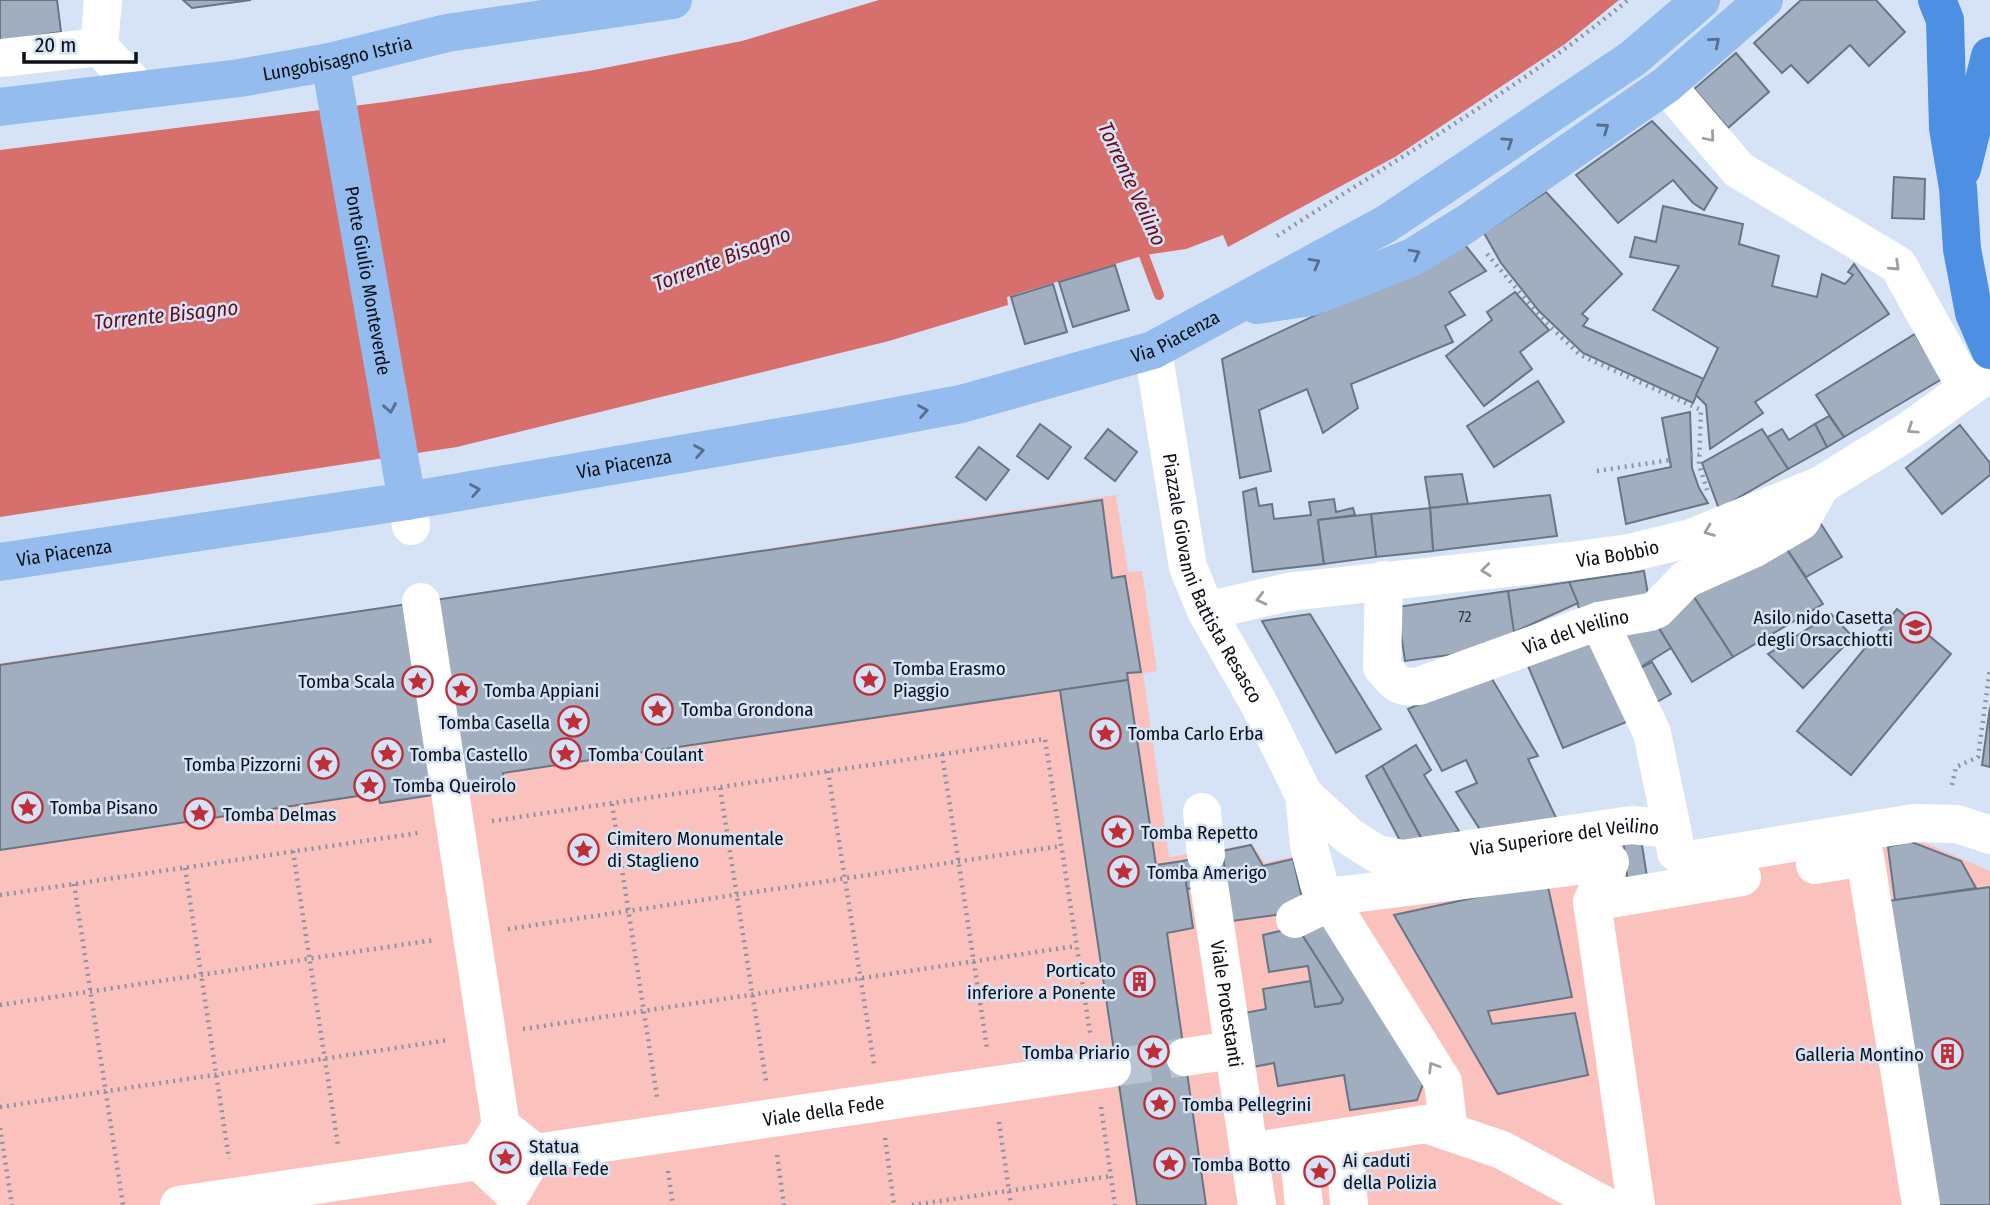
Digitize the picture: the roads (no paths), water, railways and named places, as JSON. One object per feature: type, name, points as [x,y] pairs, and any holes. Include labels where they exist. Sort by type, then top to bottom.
[{"type":"highway","points":[[1937,0],[1945,20],[1948,128],[1958,188],[1962,249],[1974,313],[1990,350]]},
{"type":"highway","points":[[1948,128],[1968,0]]},
{"type":"highway","points":[[1958,188],[1990,56]]},
{"type":"main road","name":"Lungobisagno Istria","points":[[0,107],[87,99],[240,78],[330,62],[447,33],[673,0]]},
{"type":"main road","name":"Via Piacenza","points":[[0,562],[961,404],[1153,350],[1234,308],[1397,216],[1632,59],[1700,0]]},
{"type":"main road","points":[[1234,308],[1311,298],[1413,257],[1466,224],[1666,85],[1764,0]]},
{"type":"main road","points":[[87,99],[132,82],[271,46],[447,33]]},
{"type":"main road","name":"Ponte Giulio Monteverde","points":[[330,62],[406,497]]},
{"type":"street","points":[[103,0],[99,47],[132,82]]},
{"type":"street","points":[[0,58],[99,47]]},
{"type":"street","points":[[1666,85],[1739,170],[1898,265],[1979,380]]},
{"type":"street","name":"Piazzale Giovanni Battista Resasco","points":[[1153,350],[1188,567],[1206,611],[1257,700],[1304,794]]},
{"type":"street","name":"Via Bobbio","points":[[1206,611],[1288,592],[1571,561],[1629,553],[1691,538],[1821,485],[1910,430],[1979,380]]},
{"type":"street","name":"Via del Veilino","points":[[1384,580],[1382,667],[1398,685],[1405,688],[1419,686],[1599,621],[1657,609],[1686,579],[1753,550],[1801,521],[1821,485]]},
{"type":"street","points":[[179,1205],[479,1161],[501,1126],[421,602]]},
{"type":"street","points":[[1599,621],[1652,733],[1672,829]]},
{"type":"street","points":[[1304,794],[1309,846],[1325,894],[1443,1082],[1449,1132]]},
{"type":"street","name":"Via Superiore del Veilino","points":[[1304,794],[1350,837],[1377,854],[1402,859],[1631,825],[1672,829],[1676,852],[1684,858],[1695,859],[1914,823],[1957,824],[1990,835]]},
{"type":"street","name":"Viale Protestanti","points":[[1202,812],[1257,1205]]},
{"type":"street","points":[[1592,902],[1865,857],[1921,1205]]},
{"type":"street","points":[[1295,919],[1325,894],[1610,862],[1592,902],[1636,1205]]},
{"type":"street","points":[[1185,1057],[1234,1050]]},
{"type":"street","name":"Viale della Fede","points":[[535,1153],[1104,1069]]},
{"type":"street","points":[[1251,1152],[1426,1124],[1503,1150],[1604,1205]]},
{"type":"street","points":[[479,1161],[513,1198],[535,1153],[501,1126]]},
{"type":"street","points":[[1343,1137],[1349,1205]]},
{"type":"street","points":[[1298,1145],[1304,1205]]},
{"type":"water","name":"Torrente Bisagno","points":[[879,0],[1619,0],[1565,44],[1395,157],[1228,247],[1223,235],[1186,249],[1145,255],[1007,297],[1008,305],[889,341],[457,447],[0,517],[0,150],[385,102],[594,70],[742,41]]},
{"type":"waterway","name":"Torrente Veilino","points":[[1139,242],[1159,295]]},
{"type":"tunnel","points":[[1112,1068],[1185,1057]]},
{"type":"place","name":"Asilo nido Casetta degli Orsacchiotti","points":[[1916,628]]},
{"type":"place","name":"Tomba Erasmo Piaggio","points":[[870,679]]},
{"type":"place","name":"Tomba Scala","points":[[418,681]]},
{"type":"place","name":"Tomba Appiani","points":[[461,690]]},
{"type":"place","name":"Tomba Grondona","points":[[658,709]]},
{"type":"place","name":"Tomba Casella","points":[[573,722]]},
{"type":"place","name":"Tomba Carlo Erba","points":[[1105,733]]},
{"type":"place","name":"Tomba Castello","points":[[387,754]]},
{"type":"place","name":"Tomba Coulant","points":[[565,754]]},
{"type":"place","name":"Tomba Pizzorni","points":[[324,764]]},
{"type":"place","name":"Tomba Queirolo","points":[[370,785]]},
{"type":"place","name":"Tomba Pisano","points":[[27,807]]},
{"type":"place","name":"Tomba Delmas","points":[[200,814]]},
{"type":"place","name":"Tomba Repetto","points":[[1118,832]]},
{"type":"place","name":"Cimitero Monumentale di Staglieno","points":[[584,849]]},
{"type":"place","name":"Tomba Amerigo","points":[[1124,872]]},
{"type":"place","name":"Porticato inferiore a Ponente","points":[[1139,981]]},
{"type":"place","name":"Tomba Priario","points":[[1153,1052]]},
{"type":"place","name":"Galleria Montino","points":[[1947,1054]]},
{"type":"place","name":"Tomba Pellegrini","points":[[1159,1104]]},
{"type":"place","name":"Statua della Fede","points":[[506,1157]]},
{"type":"place","name":"Tomba Botto","points":[[1169,1164]]},
{"type":"place","name":"Ai caduti della Polizia","points":[[1320,1171]]}]
